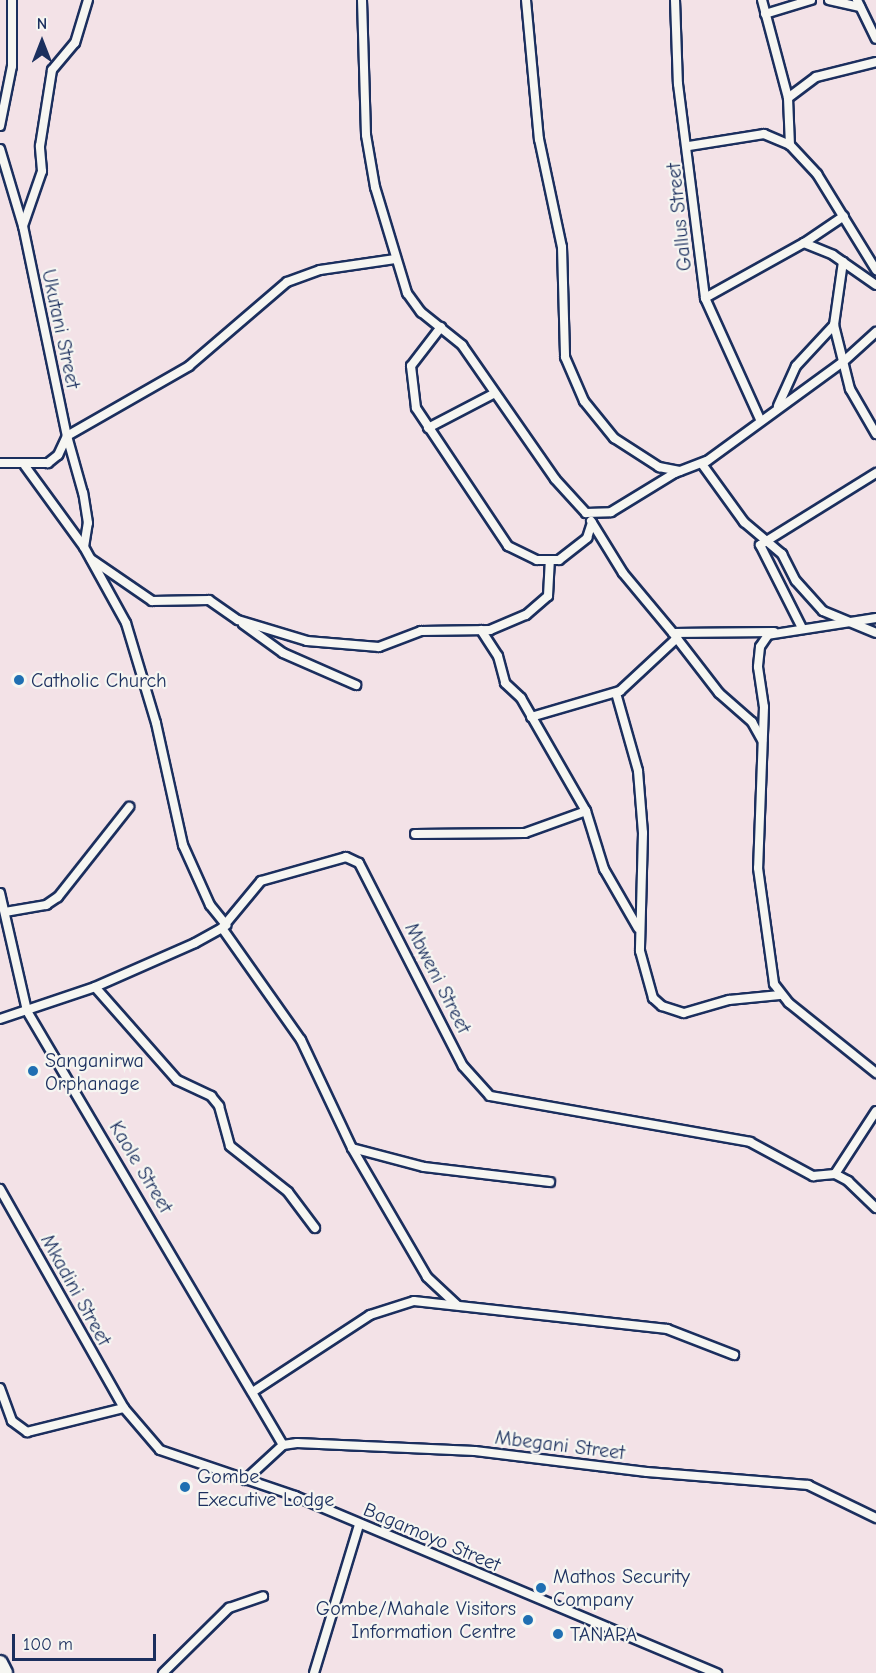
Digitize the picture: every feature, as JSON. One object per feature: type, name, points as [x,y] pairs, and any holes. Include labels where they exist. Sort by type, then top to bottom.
[{"type":"main road","points":[[0,1663],[5,1673]]},
{"type":"street","points":[[0,126],[12,66],[12,0]]},
{"type":"street","points":[[23,226],[42,171],[40,146],[52,70],[75,43],[88,0]]},
{"type":"street","points":[[362,0],[366,135],[375,187],[395,259],[413,303],[462,345],[493,394],[560,485],[586,513],[623,573],[719,693],[752,722],[763,742]]},
{"type":"street","points":[[526,0],[539,139],[562,247],[565,357],[584,401],[614,438],[659,467],[681,471]]},
{"type":"street","name":"Gallus Street","points":[[675,0],[678,84],[689,146],[692,216],[705,298],[760,420]]},
{"type":"street","points":[[762,0],[788,98],[790,145]]},
{"type":"street","points":[[765,14],[811,0]]},
{"type":"street","points":[[829,0],[859,4],[876,39]]},
{"type":"street","points":[[788,98],[816,77],[876,62]]},
{"type":"street","points":[[689,146],[764,134],[790,145],[817,174],[876,270]]},
{"type":"street","name":"Ukutani Street","points":[[0,149],[23,226],[67,436],[83,493],[84,547]]},
{"type":"street","points":[[705,298],[804,243],[844,216]]},
{"type":"street","points":[[804,243],[843,262],[876,285]]},
{"type":"street","points":[[0,463],[25,466],[48,463],[58,455],[67,436],[182,371],[286,282],[320,270],[395,259]]},
{"type":"street","points":[[843,262],[834,325],[850,389],[876,434]]},
{"type":"street","points":[[777,407],[796,366],[834,325]]},
{"type":"street","points":[[441,327],[411,366],[416,408],[508,546],[550,561],[580,545],[592,523]]},
{"type":"street","points":[[586,513],[611,512],[681,471],[702,464],[777,407],[843,362],[876,332]]},
{"type":"street","points":[[428,428],[493,394]]},
{"type":"street","points":[[702,464],[764,540],[782,554],[796,581],[823,611],[862,624],[876,633]]},
{"type":"street","points":[[25,466],[84,547],[126,623],[156,723],[183,845],[210,905],[301,1040],[352,1148],[427,1277],[460,1307]]},
{"type":"street","points":[[764,540],[876,473]]},
{"type":"street","points":[[764,540],[763,556],[802,628]]},
{"type":"street","points":[[91,559],[152,601],[209,600],[277,649],[356,685]]},
{"type":"street","points":[[238,620],[312,642],[379,647],[422,631],[481,630],[513,621],[543,602],[550,591],[550,561]]},
{"type":"street","points":[[675,636],[781,632],[802,628],[862,624],[876,618]]},
{"type":"street","points":[[481,630],[498,656],[505,683],[531,717],[586,811],[604,869],[632,912],[639,933],[653,998],[662,1006],[689,1012],[729,1000],[780,995]]},
{"type":"street","points":[[781,632],[763,640],[758,657],[763,742],[758,868],[763,927],[780,995],[876,1073]]},
{"type":"street","points":[[531,717],[616,693],[656,655],[666,654],[675,636]]},
{"type":"street","points":[[616,693],[640,790],[643,898],[639,933]]},
{"type":"street","points":[[5,912],[46,905],[58,897],[129,807]]},
{"type":"street","points":[[415,834],[525,833],[586,811]]},
{"type":"street","name":"Mbweni Street","points":[[224,927],[241,900],[261,881],[352,858],[414,963],[463,1066],[490,1096],[732,1137],[813,1176],[836,1174]]},
{"type":"street","name":"Kaole Street","points":[[0,893],[27,1011],[254,1390],[283,1445]]},
{"type":"street","points":[[0,1019],[95,987],[224,927]]},
{"type":"street","points":[[95,987],[177,1080],[211,1096],[219,1106],[230,1146],[288,1192],[315,1228]]},
{"type":"street","points":[[876,1111],[836,1174],[876,1208]]},
{"type":"street","points":[[352,1148],[424,1167],[550,1182]]},
{"type":"street","name":"Mkadini Street","points":[[0,1189],[124,1408]]},
{"type":"street","points":[[254,1390],[388,1306],[414,1302],[594,1318],[667,1329],[734,1355]]},
{"type":"street","points":[[0,1388],[12,1421],[27,1432],[124,1408]]},
{"type":"street","name":"Bagamoyo Street","points":[[124,1408],[160,1450],[245,1480],[359,1525],[717,1673]]},
{"type":"street","points":[[245,1480],[283,1445]]},
{"type":"street","name":"Mbegani Street","points":[[283,1445],[475,1451],[647,1472],[808,1485],[876,1518]]},
{"type":"street","points":[[314,1673],[359,1525]]},
{"type":"street","points":[[163,1673],[229,1608],[263,1596]]},
{"type":"place","name":"Catholic Church","points":[[19,680]]},
{"type":"place","name":"Sanganirwa Orphanage","points":[[33,1071]]},
{"type":"place","name":"Gombe Executive Lodge","points":[[185,1487]]},
{"type":"place","name":"Mathos Security Company","points":[[541,1588]]},
{"type":"place","name":"Gombe/Mahale Visitors Information Centre","points":[[528,1620]]},
{"type":"place","name":"TANAPA","points":[[558,1634]]}]
